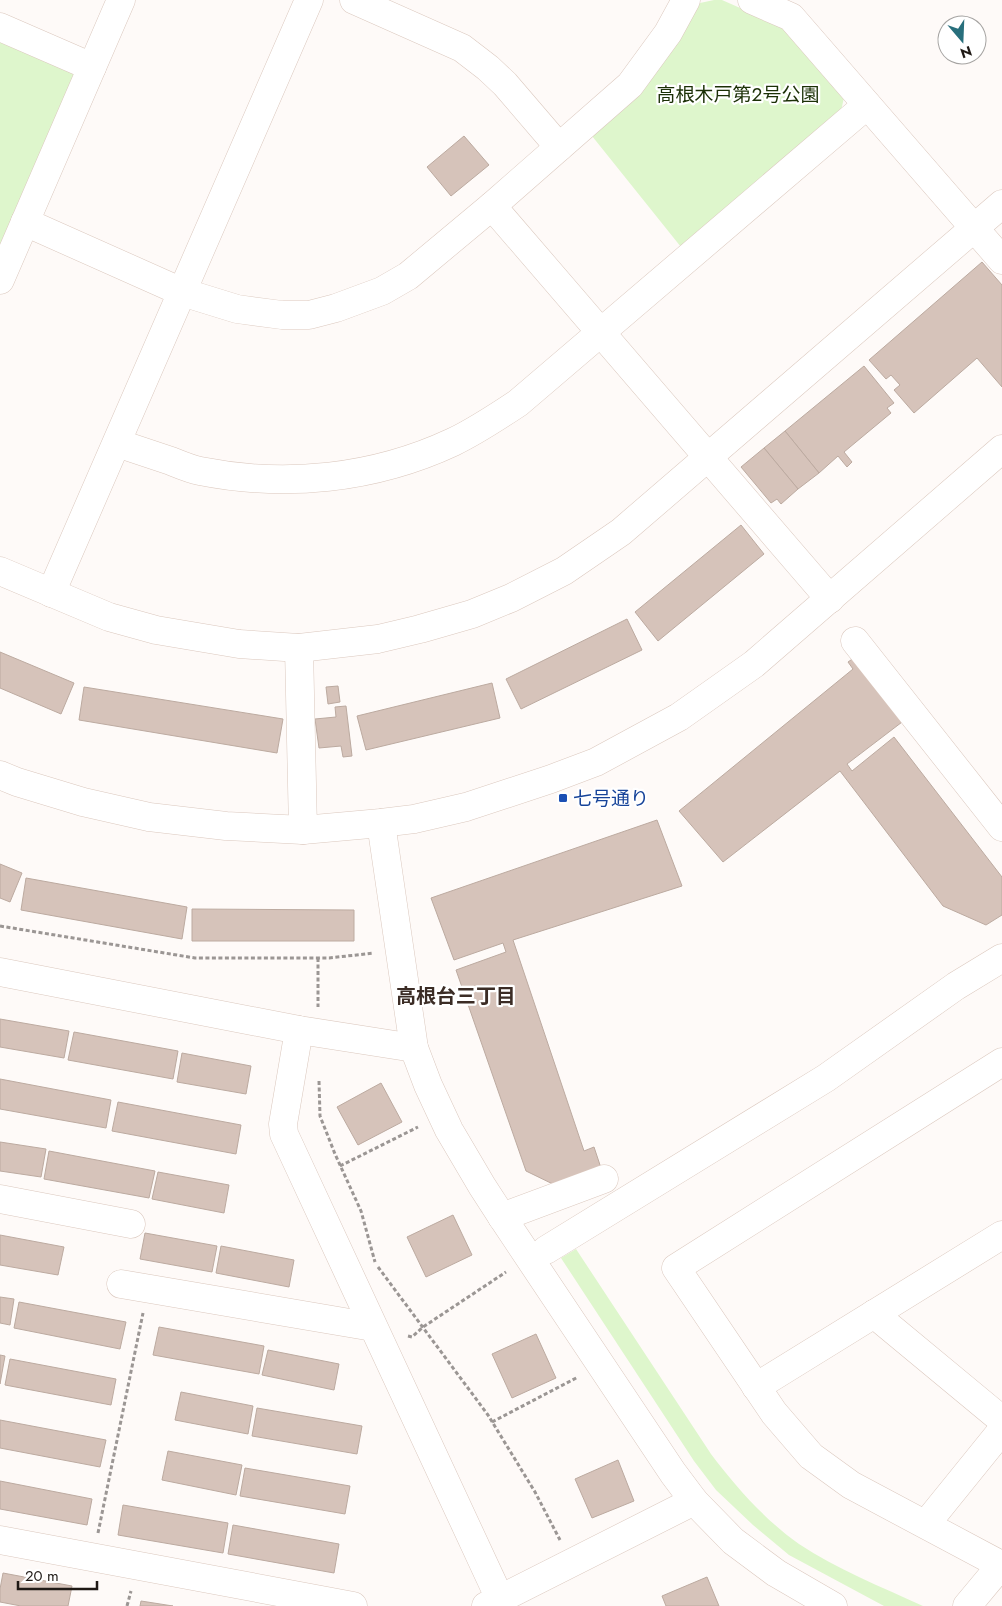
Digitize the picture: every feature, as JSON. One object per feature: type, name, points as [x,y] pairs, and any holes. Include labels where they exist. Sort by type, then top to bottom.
[{"type":"street","points":[[0,280],[120,0]]},
{"type":"street","points":[[51,593],[309,0]]},
{"type":"street","points":[[354,0],[462,48],[505,84],[559,147]]},
{"type":"street","points":[[25,222],[182,292],[237,309],[282,316],[309,315],[336,308],[382,290],[408,276],[492,206],[630,85],[668,34],[686,0]]},
{"type":"street","points":[[752,0],[796,9],[868,105],[1002,260]]},
{"type":"street","points":[[0,27],[92,67]]},
{"type":"street","points":[[117,443],[199,471],[273,480],[330,477],[369,470],[416,457],[453,442],[518,404],[868,105]]},
{"type":"street","points":[[0,571],[109,617],[156,630],[239,644],[299,648],[387,637],[472,614],[511,598],[564,571],[621,532],[1002,204]]},
{"type":"street","points":[[492,206],[830,598]]},
{"type":"street","points":[[0,775],[83,802],[149,818],[226,826],[302,830],[381,824],[414,819],[466,807],[552,779],[596,762],[679,717],[754,664],[1002,448]]},
{"type":"street","points":[[855,641],[1002,827]]},
{"type":"street","points":[[299,648],[302,830]]},
{"type":"street","points":[[381,824],[414,1048],[428,1085],[449,1130],[502,1217],[538,1254],[601,1365],[673,1473],[694,1501],[733,1541],[776,1572],[833,1606]]},
{"type":"street","points":[[538,1254],[826,1078],[956,986],[1002,958]]},
{"type":"street","points":[[0,972],[309,1032],[414,1048]]},
{"type":"street","points":[[309,1032],[283,1124],[284,1134],[484,1565],[487,1604],[694,1501]]},
{"type":"street","points":[[967,1606],[1002,1565],[851,1485],[811,1456],[792,1435],[756,1387],[676,1268],[1002,1062]]},
{"type":"street","points":[[502,1217],[604,1179]]},
{"type":"street","points":[[0,1199],[131,1224]]},
{"type":"street","points":[[756,1387],[1002,1235]]},
{"type":"street","points":[[121,1284],[373,1327]]},
{"type":"street","points":[[874,1314],[1002,1420]]},
{"type":"street","points":[[926,1524],[1002,1430]]},
{"type":"street","points":[[0,1540],[352,1606]]},
{"type":"path","points":[[0,926],[195,958],[318,958],[383,952]]},
{"type":"path","points":[[309,1032],[318,958]]},
{"type":"path","points":[[319,1079],[320,1116],[361,1211],[376,1266],[492,1422],[536,1492],[571,1563]]},
{"type":"path","points":[[340,1166],[442,1115]]},
{"type":"path","points":[[373,1327],[412,1337],[423,1327],[538,1254]]},
{"type":"path","points":[[93,1558],[148,1288]]},
{"type":"path","points":[[492,1422],[601,1365]]},
{"type":"green space","name":"高根木戸第2号公園","points":[[722,0],[786,28],[845,93],[841,111],[681,247],[592,136],[676,45],[700,3]]},
{"type":"green space","points":[[0,36],[71,67],[76,78],[0,251]]},
{"type":"green space","points":[[576,1249],[711,1454],[752,1502],[786,1535],[813,1553],[859,1577],[923,1606],[884,1606],[789,1555],[753,1525],[716,1490],[694,1461],[561,1258]]},
{"type":"building","points":[[464,136],[489,165],[451,196],[427,167]]},
{"type":"building","points":[[982,262],[1002,285],[1002,387],[977,358],[914,413],[894,390],[900,385],[891,375],[886,379],[869,360]]},
{"type":"building","points":[[864,366],[894,403],[887,408],[891,413],[844,452],[852,462],[847,467],[838,456],[819,473],[785,431]]},
{"type":"building","points":[[785,431],[819,473],[798,489],[764,448]]},
{"type":"building","points":[[764,448],[798,489],[781,504],[777,499],[771,503],[741,467]]},
{"type":"building","points":[[741,525],[764,554],[658,641],[635,612]]},
{"type":"building","points":[[627,619],[642,650],[521,709],[506,679]]},
{"type":"building","points":[[0,652],[74,683],[61,714],[0,688]]},
{"type":"building","points":[[858,655],[906,719],[847,764],[852,771],[894,737],[1002,877],[1002,915],[986,925],[943,906],[840,771],[723,862],[679,811],[853,669],[848,662]]},
{"type":"building","points":[[492,683],[500,718],[366,750],[357,716]]},
{"type":"building","points":[[338,686],[340,702],[328,704],[326,687]]},
{"type":"building","points":[[84,687],[283,719],[277,753],[79,720]]},
{"type":"building","points":[[346,706],[352,756],[343,757],[341,746],[319,748],[315,719],[336,717],[335,707]]},
{"type":"building","points":[[657,820],[682,886],[513,940],[584,1151],[594,1147],[603,1174],[559,1187],[526,1171],[456,970],[506,952],[503,943],[454,960],[431,898]]},
{"type":"building","points":[[0,864],[22,873],[10,902],[0,898]]},
{"type":"building","points":[[26,878],[187,907],[182,939],[21,910]]},
{"type":"building","points":[[192,909],[354,910],[354,941],[192,941]]},
{"type":"building","points":[[0,1019],[69,1031],[64,1058],[0,1047]]},
{"type":"building","points":[[74,1032],[178,1051],[173,1079],[68,1060]]},
{"type":"building","points":[[182,1053],[251,1066],[246,1094],[177,1082]]},
{"type":"building","points":[[0,1079],[111,1100],[106,1128],[0,1109]]},
{"type":"building","points":[[381,1083],[402,1122],[358,1145],[337,1107]]},
{"type":"building","points":[[118,1102],[241,1125],[236,1154],[112,1131]]},
{"type":"building","points":[[0,1142],[46,1149],[41,1177],[0,1171]]},
{"type":"building","points":[[49,1151],[155,1171],[149,1198],[44,1179]]},
{"type":"building","points":[[158,1172],[229,1185],[224,1213],[152,1199]]},
{"type":"building","points":[[453,1215],[472,1255],[426,1277],[407,1237]]},
{"type":"building","points":[[145,1233],[217,1246],[212,1272],[140,1259]]},
{"type":"building","points":[[0,1235],[64,1247],[58,1275],[0,1265]]},
{"type":"building","points":[[221,1246],[294,1260],[289,1287],[216,1273]]},
{"type":"building","points":[[0,1297],[14,1299],[10,1325],[0,1323]]},
{"type":"building","points":[[19,1302],[126,1322],[120,1349],[14,1328]]},
{"type":"building","points":[[159,1327],[264,1346],[259,1374],[153,1355]]},
{"type":"building","points":[[536,1334],[556,1378],[512,1398],[492,1354]]},
{"type":"building","points":[[268,1350],[339,1364],[334,1390],[262,1375]]},
{"type":"building","points":[[0,1355],[5,1356],[0,1384]]},
{"type":"building","points":[[10,1359],[116,1379],[111,1405],[5,1385]]},
{"type":"building","points":[[181,1392],[253,1406],[248,1434],[175,1420]]},
{"type":"building","points":[[257,1408],[362,1426],[357,1454],[252,1436]]},
{"type":"building","points":[[0,1420],[106,1440],[100,1467],[0,1448]]},
{"type":"building","points":[[168,1451],[242,1465],[236,1495],[162,1480]]},
{"type":"building","points":[[618,1460],[634,1501],[592,1518],[575,1479]]},
{"type":"building","points":[[245,1468],[350,1486],[345,1514],[240,1496]]},
{"type":"building","points":[[0,1481],[92,1499],[87,1525],[0,1509]]},
{"type":"building","points":[[123,1505],[228,1523],[223,1553],[118,1535]]},
{"type":"building","points":[[233,1525],[339,1544],[334,1573],[228,1554]]},
{"type":"building","points":[[3,1573],[72,1586],[68,1606],[21,1606],[0,1602]]},
{"type":"building","points":[[707,1577],[719,1606],[666,1606],[662,1596]]},
{"type":"building","points":[[141,1601],[173,1606],[140,1606]]},
{"type":"place","name":"七号通り","points":[[563,798]]},
{"type":"district","name":"高根台三丁目","points":[[456,996]]}]
